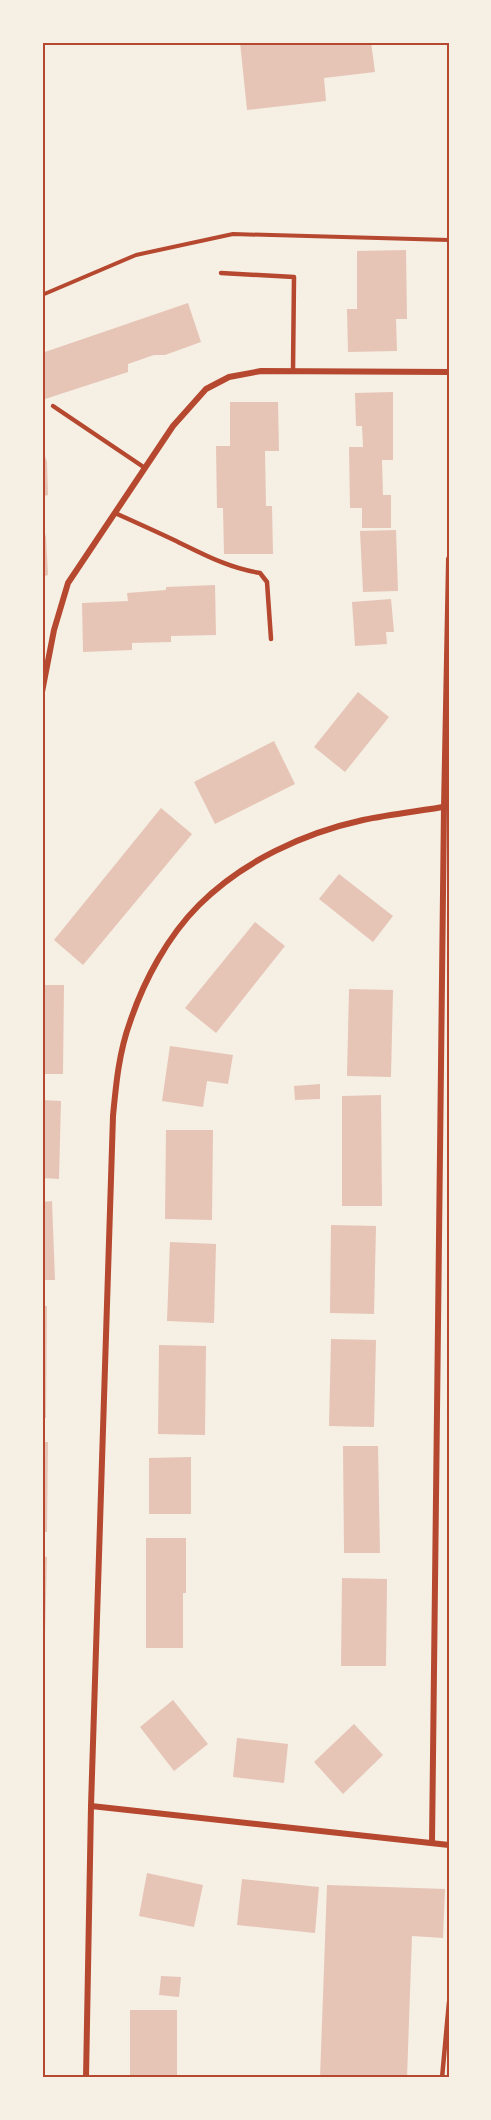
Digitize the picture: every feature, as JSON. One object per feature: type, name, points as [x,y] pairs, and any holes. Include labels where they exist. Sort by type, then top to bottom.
[{"type":"street","points":[[42,692],[54,630],[68,584],[172,426],[206,389],[229,377],[261,371],[449,372]]},
{"type":"street","points":[[432,1843],[449,559]]},
{"type":"street","points":[[86,2078],[91,1806],[112,1116],[118,1071],[130,1023],[147,980],[171,940],[199,905],[240,871],[274,852],[315,834],[363,820],[446,806]]},
{"type":"street","points":[[91,1806],[449,1845]]},
{"type":"lane","points":[[221,273],[294,277],[293,371]]},
{"type":"lane","points":[[53,406],[145,468]]},
{"type":"lane","points":[[115,513],[207,558],[232,568],[260,573],[267,582],[271,639]]},
{"type":"lane","points":[[442,2078],[449,2002]]},
{"type":"path","points":[[42,295],[136,255],[233,234],[449,240]]},
{"type":"building","points":[[240,42],[371,42],[375,72],[324,78],[326,101],[247,110]]},
{"type":"building","points":[[406,250],[407,319],[396,319],[397,351],[348,352],[347,309],[357,309],[357,251]]},
{"type":"building","points":[[188,303],[201,342],[165,355],[154,355],[128,364],[128,372],[42,400],[42,353]]},
{"type":"building","points":[[393,392],[393,460],[382,460],[383,495],[391,495],[391,528],[362,528],[362,508],[350,508],[349,447],[363,447],[362,426],[356,426],[355,393]]},
{"type":"building","points":[[230,402],[278,402],[279,451],[265,451],[266,506],[272,506],[273,554],[224,554],[223,508],[217,508],[216,446],[230,446]]},
{"type":"building","points":[[42,447],[47,462],[48,495],[42,497]]},
{"type":"building","points":[[42,526],[46,537],[48,575],[42,577]]},
{"type":"building","points":[[396,530],[398,591],[363,592],[360,531]]},
{"type":"building","points":[[215,585],[216,635],[171,636],[171,642],[132,643],[132,650],[83,652],[82,603],[128,601],[127,593],[166,590],[166,587]]},
{"type":"building","points":[[391,599],[394,632],[386,632],[387,644],[355,646],[352,602]]},
{"type":"building","points":[[358,692],[389,717],[345,772],[314,747]]},
{"type":"building","points":[[274,741],[295,784],[215,824],[194,782]]},
{"type":"building","points":[[161,808],[192,834],[83,965],[54,940]]},
{"type":"building","points":[[339,874],[393,916],[373,942],[319,899]]},
{"type":"building","points":[[255,922],[285,946],[216,1033],[185,1008]]},
{"type":"building","points":[[42,985],[64,985],[63,1074],[42,1074]]},
{"type":"building","points":[[349,989],[393,990],[391,1077],[347,1076]]},
{"type":"building","points":[[170,1046],[233,1055],[228,1084],[207,1081],[203,1107],[162,1101]]},
{"type":"building","points":[[320,1084],[320,1099],[295,1100],[294,1086]]},
{"type":"building","points":[[381,1095],[382,1206],[342,1206],[342,1096]]},
{"type":"building","points":[[42,1100],[61,1101],[59,1179],[42,1178]]},
{"type":"building","points":[[166,1130],[213,1130],[212,1220],[165,1219]]},
{"type":"building","points":[[52,1201],[55,1280],[42,1280],[42,1202]]},
{"type":"building","points":[[331,1225],[376,1226],[374,1314],[330,1313]]},
{"type":"building","points":[[170,1242],[216,1244],[214,1323],[167,1321]]},
{"type":"building","points":[[42,1306],[47,1306],[46,1418],[42,1418]]},
{"type":"building","points":[[331,1339],[376,1340],[374,1427],[329,1426]]},
{"type":"building","points":[[159,1345],[206,1346],[205,1435],[158,1434]]},
{"type":"building","points":[[42,1442],[48,1442],[47,1532],[42,1532]]},
{"type":"building","points":[[343,1446],[378,1446],[380,1553],[344,1553]]},
{"type":"building","points":[[191,1457],[191,1514],[149,1514],[149,1458]]},
{"type":"building","points":[[146,1538],[186,1538],[183,1648],[146,1648]]},
{"type":"building","points":[[42,1556],[47,1557],[45,1635],[42,1635]]},
{"type":"building","points":[[342,1578],[387,1579],[386,1666],[341,1666]]},
{"type":"building","points":[[173,1700],[208,1744],[174,1771],[140,1727]]},
{"type":"building","points":[[354,1724],[383,1755],[343,1794],[314,1762]]},
{"type":"building","points":[[237,1738],[288,1744],[284,1783],[233,1777]]},
{"type":"building","points":[[147,1873],[203,1885],[194,1927],[139,1916]]},
{"type":"building","points":[[242,1879],[319,1887],[315,1933],[237,1925]]},
{"type":"building","points":[[327,1885],[445,1889],[443,1938],[412,1936],[407,2078],[320,2078]]},
{"type":"building","points":[[161,1976],[181,1977],[179,1997],[159,1995]]},
{"type":"building","points":[[130,2010],[177,2010],[177,2078],[130,2078]]}]
